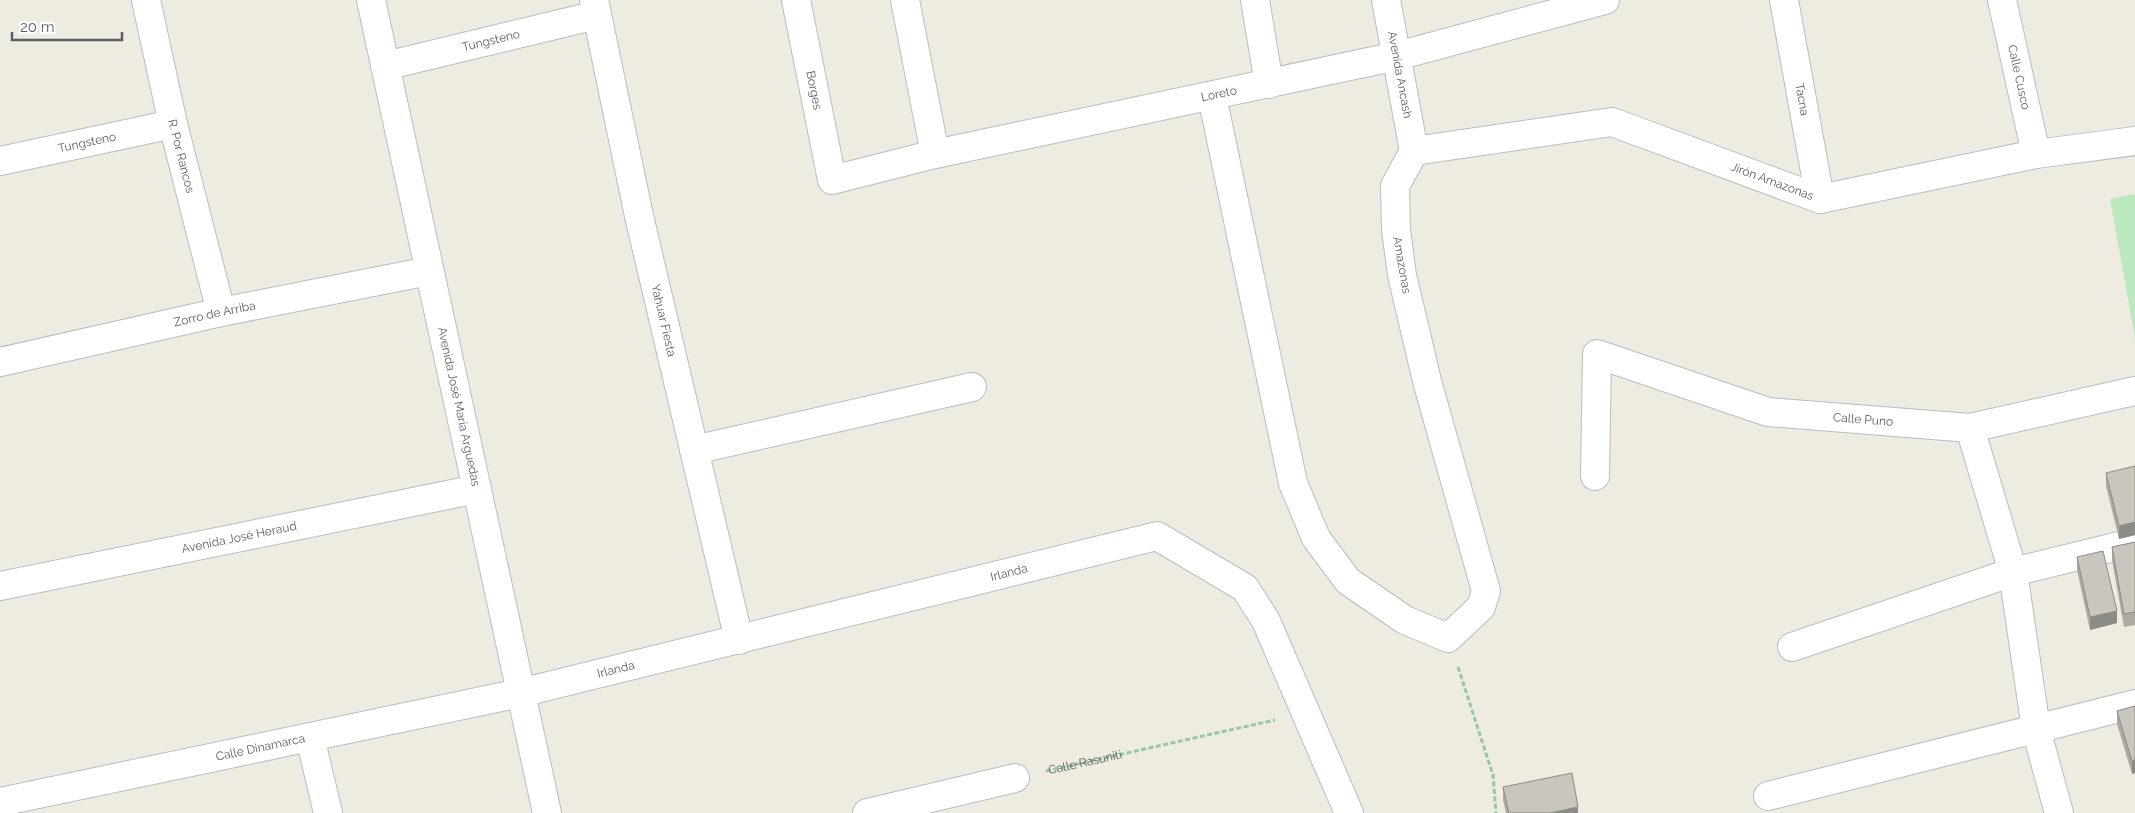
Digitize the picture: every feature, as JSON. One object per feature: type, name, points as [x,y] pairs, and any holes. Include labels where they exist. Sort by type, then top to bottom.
[{"type":"street","name":"R. Por Rancos","points":[[146,0],[173,124],[221,312]]},
{"type":"street","name":"Avenida José María Arguedas","points":[[371,0],[547,813]]},
{"type":"street","name":"Borges","points":[[796,0],[832,180]]},
{"type":"street","points":[[905,0],[935,154]]},
{"type":"street","points":[[1255,0],[1269,84]]},
{"type":"street","name":"Avenida Ancash","points":[[1386,0],[1414,151]]},
{"type":"street","name":"Loreto","points":[[832,180],[935,154],[1397,56],[1603,0]]},
{"type":"street","name":"Tacna","points":[[1784,0],[1820,199]]},
{"type":"street","name":"Calle Cusco","points":[[2002,0],[2036,154]]},
{"type":"street","name":"Tungsteno","points":[[385,66],[596,7]]},
{"type":"street","name":"Yahuar Fiesta","points":[[596,7],[639,216],[738,640]]},
{"type":"street","points":[[1212,96],[1293,483],[1316,538],[1348,582],[1405,620],[1448,638]]},
{"type":"street","name":"Jirón Amazonas","points":[[1414,151],[1612,122],[1820,199],[2036,154],[2135,141]]},
{"type":"street","name":"Tungsteno","points":[[0,161],[173,124]]},
{"type":"street","name":"Amazonas","points":[[1414,151],[1395,186],[1396,230],[1402,276],[1427,382],[1486,591],[1481,607],[1448,638]]},
{"type":"street","name":"Zorro de Arriba","points":[[0,362],[221,312],[429,271]]},
{"type":"street","name":"Calle Puno","points":[[1595,476],[1597,354],[1768,412],[1970,428],[2135,391]]},
{"type":"street","points":[[694,450],[972,388]]},
{"type":"street","points":[[1970,428],[2013,572],[2036,729],[2059,813]]},
{"type":"street","name":"Avenida José Heraud","points":[[0,586],[477,489]]},
{"type":"street","name":"Irlanda","points":[[520,693],[1157,536],[1245,588],[1266,620],[1304,714],[1349,813]]},
{"type":"street","points":[[1792,647],[2013,572],[2135,542]]},
{"type":"street","name":"Calle Dinamarca","points":[[0,802],[520,693]]},
{"type":"street","points":[[1768,796],[2135,704]]},
{"type":"street","points":[[310,737],[328,813]]},
{"type":"street","points":[[867,813],[1015,778]]},
{"type":"path","points":[[1448,638],[1493,774],[1496,813]]},
{"type":"path","name":"Calle Rasuniti","points":[[1015,778],[1304,714]]},
{"type":"green space","points":[[2135,194],[2135,338],[2110,199]]},
{"type":"building","points":[[2135,466],[2135,522],[2119,526],[2106,473]]},
{"type":"building","points":[[2135,542],[2135,612],[2124,614],[2112,547]]},
{"type":"building","points":[[2103,551],[2117,611],[2090,617],[2077,557]]},
{"type":"building","points":[[2135,706],[2135,760],[2132,761],[2117,711]]},
{"type":"building","points":[[1572,773],[1578,807],[1550,813],[1509,813],[1503,787]]}]
